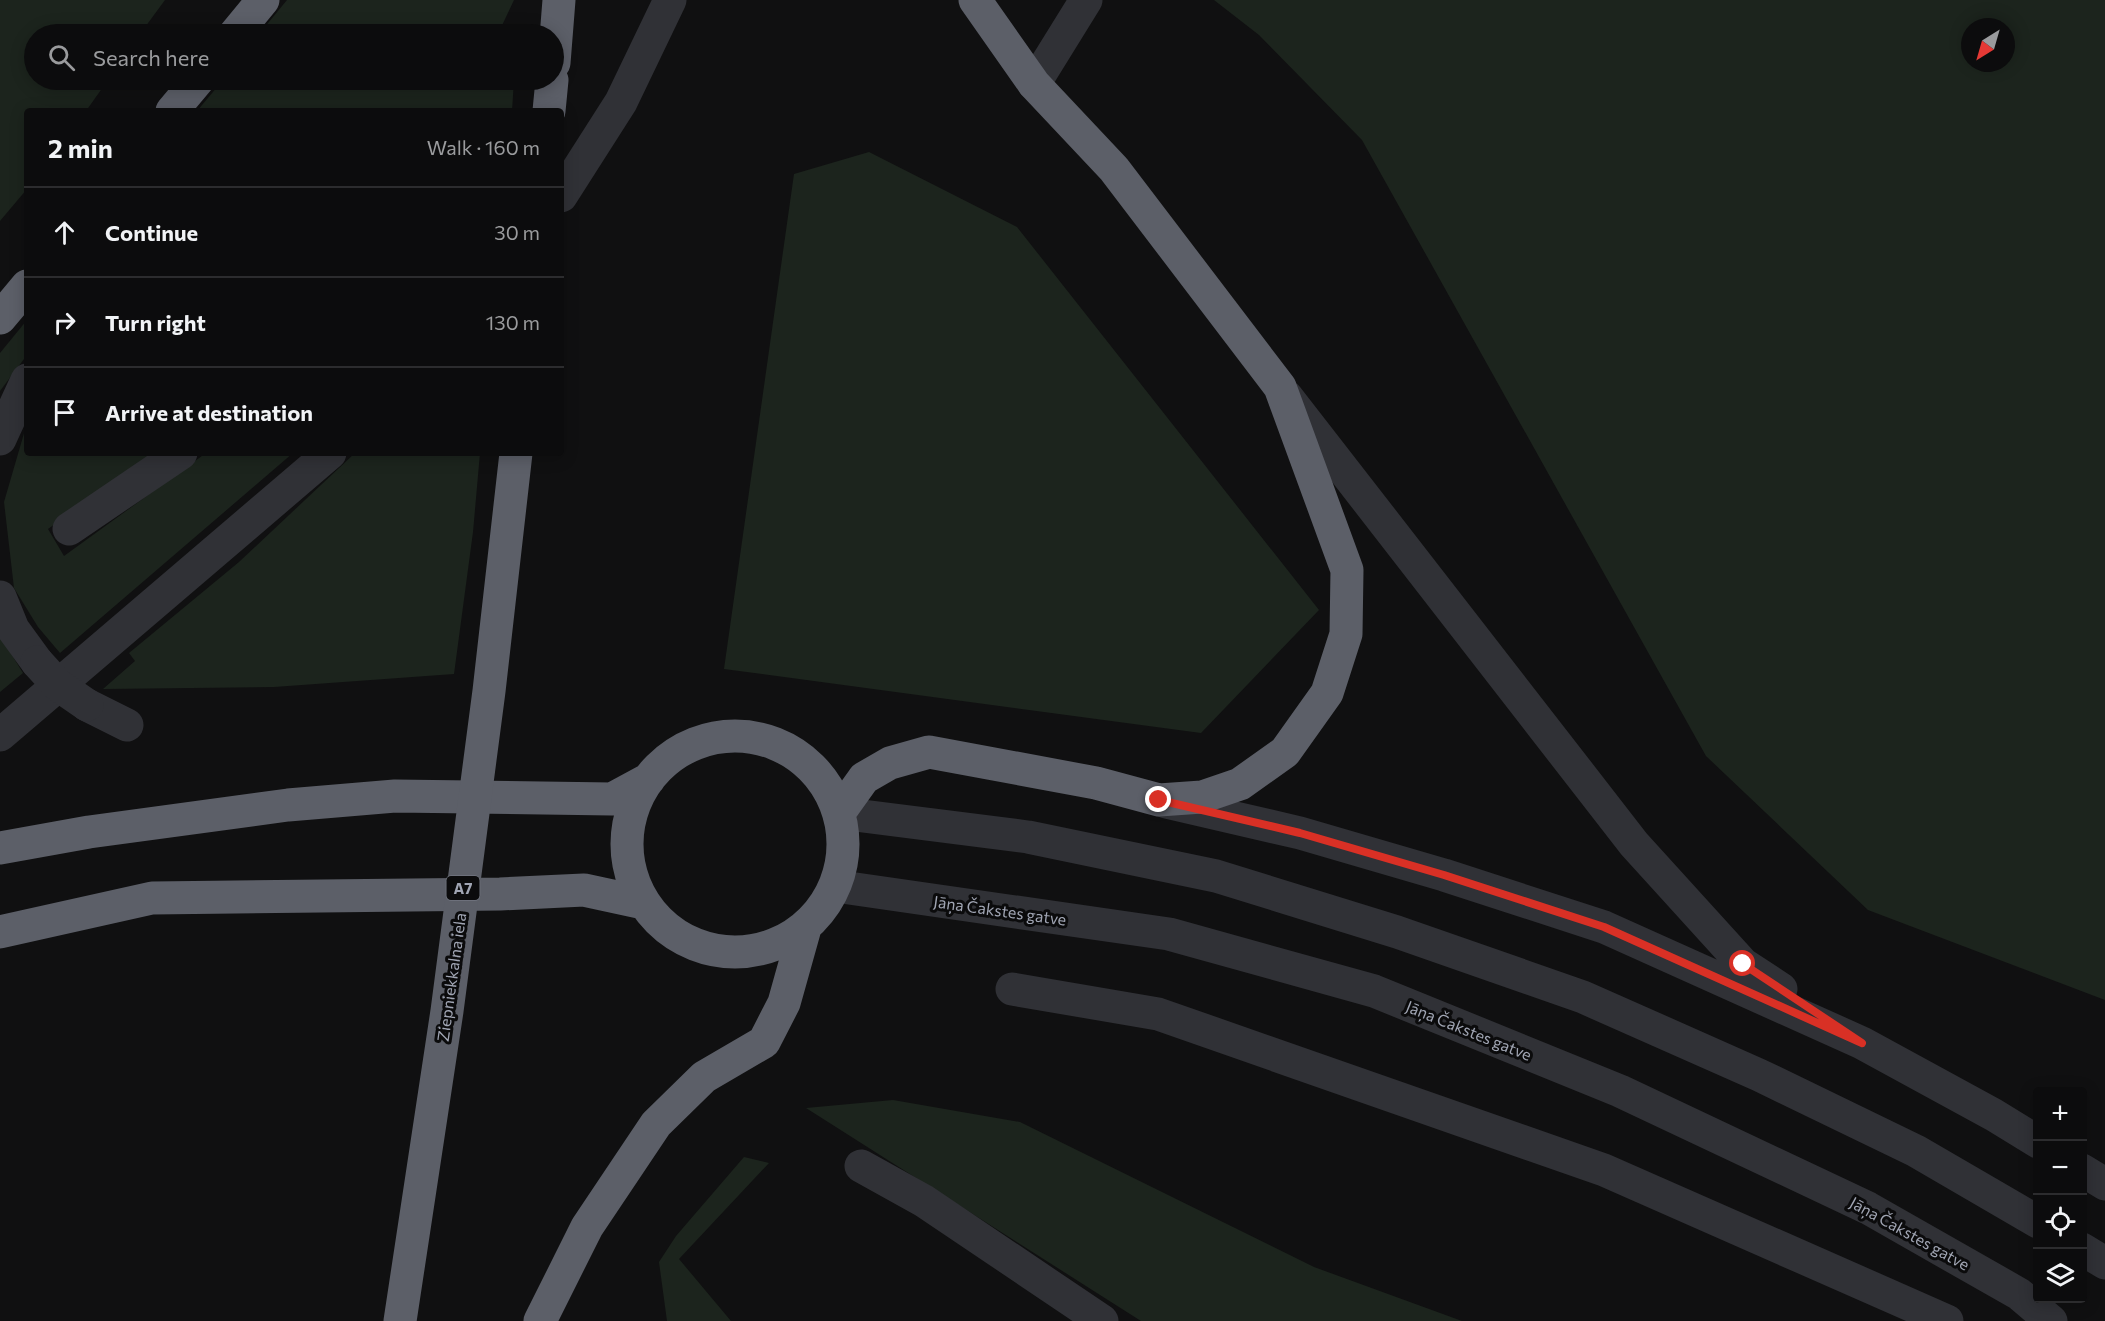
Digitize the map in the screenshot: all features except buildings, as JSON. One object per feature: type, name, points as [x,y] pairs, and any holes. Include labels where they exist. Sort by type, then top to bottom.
[{"type":"highway","points":[[243,24],[262,0]]},
{"type":"highway","points":[[557,24],[559,0]]},
{"type":"highway","points":[[839,813],[864,778],[890,763],[929,752],[1096,783],[1159,800],[1202,797],[1240,784],[1285,752],[1327,693],[1346,634],[1347,570],[1280,387],[1114,169],[1034,84],[975,0]]},
{"type":"highway","points":[[175,108],[190,90]]},
{"type":"highway","points":[[549,108],[551,90]]},
{"type":"highway","points":[[0,318],[24,290]]},
{"type":"highway","name":"Ziepniekkalna iela","points":[[400,1321],[448,999],[489,691],[516,456]]},
{"type":"highway","points":[[741,736],[767,741],[791,751],[817,775],[828,789],[839,813],[844,837],[842,862],[835,886],[822,909],[805,928],[782,942],[758,950],[723,951],[706,948],[682,939],[661,923],[644,903],[633,879],[627,853],[628,827],[633,810],[649,779],[667,760],[690,746],[715,738],[741,736]]},
{"type":"highway","points":[[0,848],[89,832],[288,805],[395,796],[612,799],[649,779]]},
{"type":"highway","points":[[0,932],[152,898],[500,894],[584,890],[644,903]]},
{"type":"highway","points":[[540,1321],[587,1227],[656,1124],[704,1077],[764,1042],[784,1003],[805,928]]},
{"type":"street","points":[[564,191],[621,102],[670,0]]},
{"type":"street","points":[[1034,84],[1086,0]]},
{"type":"street","points":[[0,439],[24,387]]},
{"type":"street","points":[[1280,387],[1634,844],[1743,964],[1862,1043]]},
{"type":"street","points":[[69,529],[177,456]]},
{"type":"street","points":[[0,735],[326,456]]},
{"type":"street","points":[[0,597],[13,629],[37,662],[58,685],[87,705],[127,725]]},
{"type":"street","points":[[1159,800],[1312,836],[1444,875],[1604,927],[1862,1043],[1995,1115],[2035,1141]]},
{"type":"street","points":[[839,813],[1028,837],[1216,876],[1397,932],[1583,997],[1759,1075],[1916,1151],[2033,1220]]},
{"type":"street","name":"Jāņa Čakstes gatve","points":[[835,886],[1168,934],[1374,991],[1620,1091],[1868,1208],[2019,1294],[2051,1321]]},
{"type":"street","points":[[1012,989],[1158,1014],[1604,1170],[1947,1321]]},
{"type":"street","points":[[861,1166],[924,1201],[1102,1321]]},
{"type":"street","points":[[2087,1173],[2105,1184]]},
{"type":"street","points":[[2087,1252],[2105,1263]]},
{"type":"shaded area","points":[[0,0],[165,0],[147,24],[24,24],[24,90],[101,90],[88,108],[24,108],[24,193],[0,221]]},
{"type":"shaded area","points":[[287,0],[514,0],[503,24],[267,24]]},
{"type":"shaded area","points":[[1214,0],[2105,0],[2105,1000],[1868,910],[1706,756],[1362,140],[1259,35]]},
{"type":"shaded area","points":[[215,90],[513,90],[512,108],[200,108]]},
{"type":"shaded area","points":[[869,152],[1017,227],[1319,610],[1201,733],[724,669],[794,174]]},
{"type":"shaded area","points":[[24,324],[24,359],[0,391],[0,353]]},
{"type":"shaded area","points":[[24,433],[24,456],[149,456],[48,529],[64,556],[202,456],[290,456],[60,653],[38,627],[14,588],[4,502]]},
{"type":"shaded area","points":[[352,456],[480,456],[473,532],[454,674],[274,687],[103,689],[135,661],[129,653],[239,562]]},
{"type":"shaded area","points":[[0,636],[23,673],[0,692]]},
{"type":"shaded area","points":[[893,1100],[1020,1122],[1314,1267],[1462,1321],[1141,1321],[806,1108]]},
{"type":"shaded area","points":[[744,1157],[769,1163],[679,1259],[731,1321],[667,1321],[659,1262],[676,1236]]},
{"type":"route","points":[[1159,800],[1300,833],[1444,875],[1604,927],[1862,1043],[1743,964]]}]
